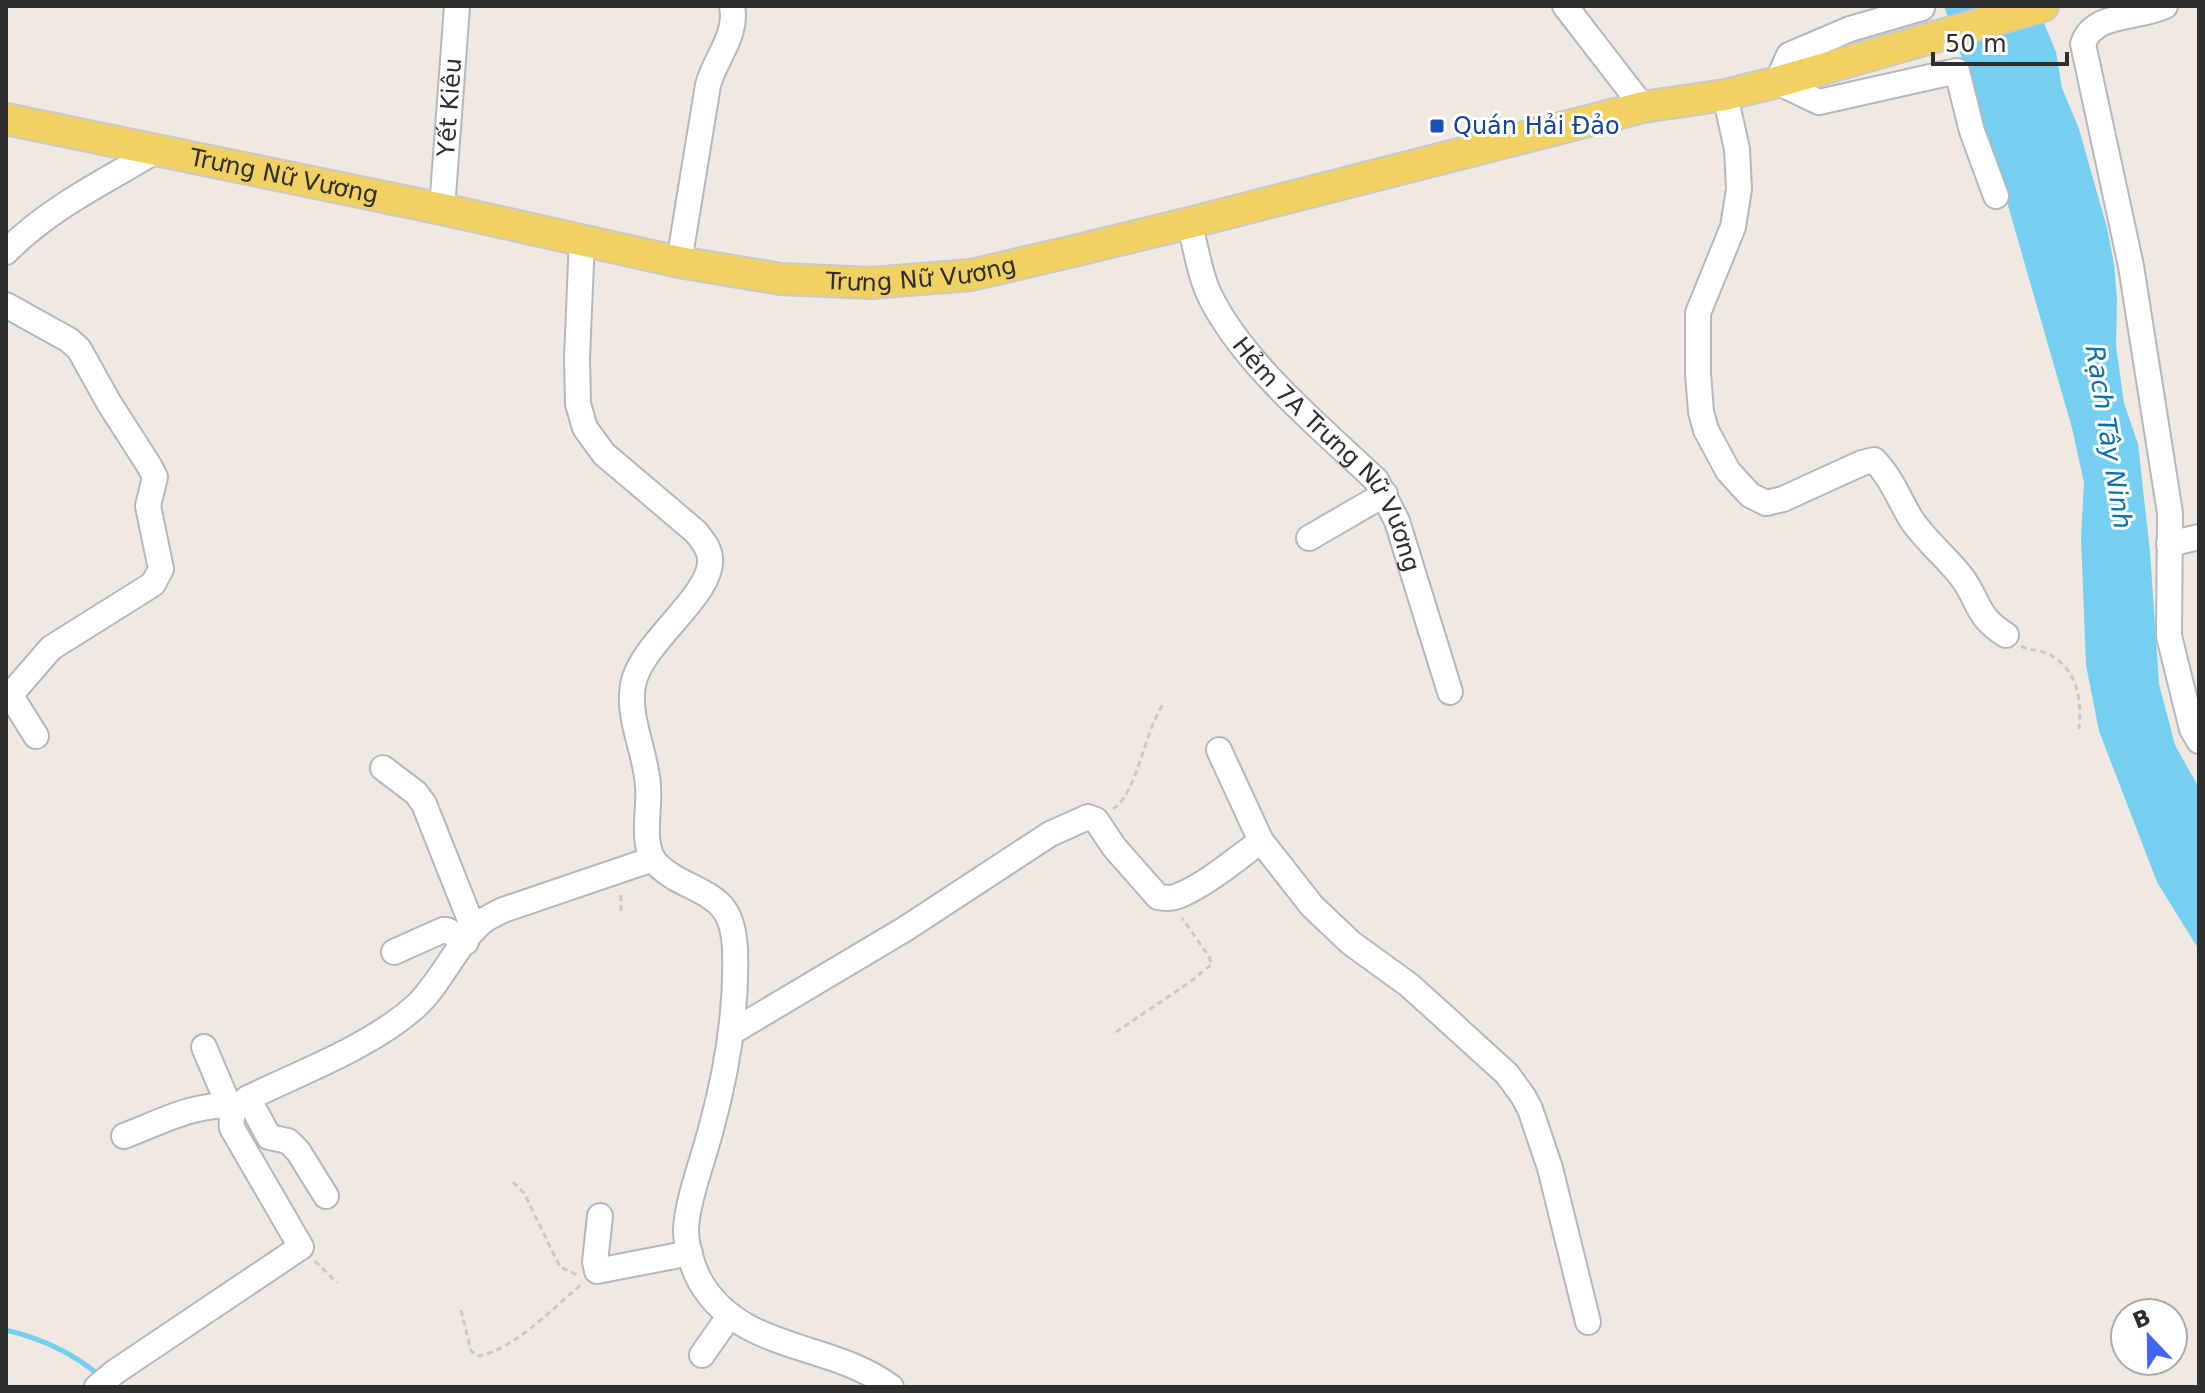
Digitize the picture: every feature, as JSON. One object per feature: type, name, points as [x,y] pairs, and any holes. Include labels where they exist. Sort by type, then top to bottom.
[{"type":"main road","name":"Trưng Nữ Vương","points":[[6,119],[442,209],[679,262],[781,279],[871,283],[971,275],[1189,223],[1643,107],[1725,95],[1829,69],[2043,6]]},
{"type":"street","name":"Yết Kiêu","points":[[442,209],[457,6]]},
{"type":"street","points":[[679,262],[708,85],[711,71],[730,36],[732,6]]},
{"type":"street","points":[[1565,6],[1643,107]]},
{"type":"street","points":[[1921,6],[1850,29],[1789,55],[1777,82],[1819,102],[1957,71],[1972,131],[1996,196]]},
{"type":"street","points":[[2165,6],[2102,23],[2092,28],[2083,44],[2131,266],[2170,513],[2169,636],[2192,729],[2199,741]]},
{"type":"street","points":[[1725,95],[1737,149],[1739,189],[1733,227],[1698,313],[1698,373],[1701,412],[1706,430],[1728,471],[1750,495],[1766,503],[1783,499],[1874,460],[1883,469],[1929,542],[1961,576],[1983,617],[2006,635]]},
{"type":"street","points":[[6,252],[75,198],[156,151]]},
{"type":"street","name":"Hẻm 7A Trưng Nữ Vương","points":[[1189,223],[1208,291],[1226,324],[1278,386],[1376,480],[1385,494],[1397,521],[1450,692]]},
{"type":"street","points":[[582,239],[577,358],[578,404],[585,428],[604,454],[696,532],[705,543],[710,559],[707,575],[698,591],[641,662],[634,676],[631,696],[647,774],[647,837],[653,859],[667,873],[714,898],[727,911],[733,927],[732,1032],[713,1124],[690,1206],[686,1229],[690,1253],[701,1281],[716,1303],[744,1327],[832,1357],[866,1371],[891,1387]]},
{"type":"street","points":[[6,305],[69,340],[79,349],[155,477],[148,506],[161,569],[158,578],[51,648],[8,698],[36,736]]},
{"type":"street","points":[[1309,538],[1385,494]]},
{"type":"street","points":[[2169,544],[2199,537]]},
{"type":"street","points":[[1219,750],[1261,841],[1312,906],[1351,943],[1409,985],[1507,1074],[1523,1096],[1550,1168],[1588,1322]]},
{"type":"street","points":[[383,768],[416,793],[424,804],[470,936]]},
{"type":"street","points":[[732,1032],[905,929],[1050,834],[1088,817],[1096,820],[1114,847],[1158,897],[1176,897],[1197,886],[1261,841]]},
{"type":"street","points":[[124,1136],[201,1106],[238,1103],[375,1037],[419,1004],[486,919],[503,910],[653,859]]},
{"type":"street","points":[[394,952],[443,930],[470,936]]},
{"type":"street","points":[[204,1047],[238,1103],[269,1137],[288,1141],[298,1151],[326,1196]]},
{"type":"street","points":[[103,1382],[301,1247],[232,1128],[231,1116],[238,1103]]},
{"type":"street","points":[[600,1216],[595,1262],[597,1271],[690,1253]]},
{"type":"street","points":[[702,1355],[730,1315]]},
{"type":"path","points":[[2006,635],[2027,650],[2044,652],[2065,665],[2075,682],[2081,707],[2079,729]]},
{"type":"path","points":[[1096,820],[1120,805],[1156,714],[1165,702]]},
{"type":"path","points":[[1116,1032],[1212,964],[1168,898]]},
{"type":"path","points":[[461,1310],[471,1351],[479,1356],[495,1353],[587,1280],[560,1267],[524,1193],[513,1182]]},
{"type":"path","points":[[301,1247],[337,1283]]},
{"type":"water","name":"Rạch Tây Ninh","points":[[1944,6],[2037,6],[2056,52],[2062,88],[2079,129],[2107,228],[2114,264],[2116,346],[2124,403],[2138,444],[2150,552],[2159,684],[2175,745],[2199,788],[2199,950],[2157,882],[2099,731],[2086,665],[2081,537],[2084,483],[2072,428],[1986,129]]},
{"type":"waterway","points":[[6,1330],[56,1347],[100,1376]]},
{"type":"place","name":"Quán Hải Đảo","points":[[1437,126]]}]
